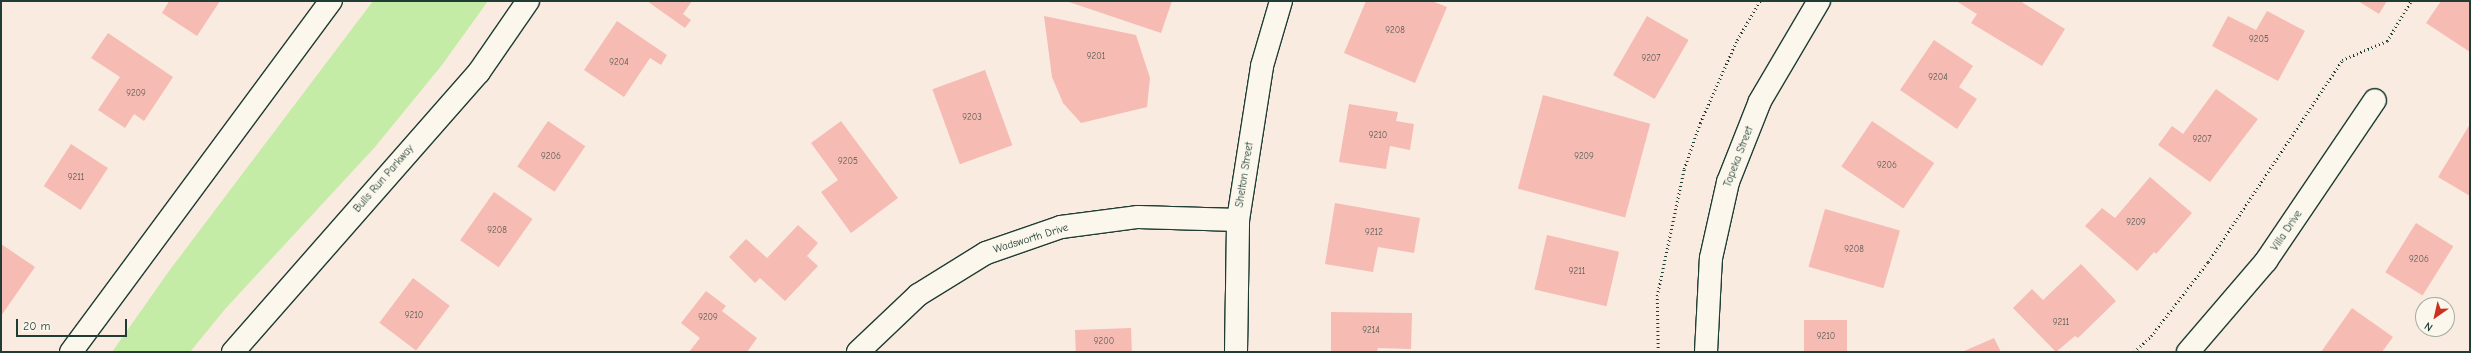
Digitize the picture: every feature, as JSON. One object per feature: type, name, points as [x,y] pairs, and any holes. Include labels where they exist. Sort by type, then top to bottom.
[{"type":"street","points":[[71,352],[331,1]]},
{"type":"street","name":"Bulls Run Parkway","points":[[233,352],[479,72],[528,1]]},
{"type":"street","name":"Shelton Street","points":[[1236,352],[1238,220],[1262,66],[1281,1]]},
{"type":"street","name":"Topeka Street","points":[[1706,352],[1712,258],[1728,182],[1760,101],[1819,1]]},
{"type":"street","name":"Villa Drive","points":[[2188,352],[2266,261],[2375,100]]},
{"type":"street","name":"Wadsworth Drive","points":[[858,352],[918,295],[986,253],[1061,227],[1138,217],[1238,220]]},
{"type":"path","points":[[1658,352],[1657,296],[1684,169],[1700,123],[1737,40],[1760,1]]},
{"type":"path","points":[[2134,352],[2151,336],[2208,262],[2342,60],[2387,41],[2411,1]]},
{"type":"green space","points":[[373,1],[488,1],[442,65],[375,147],[226,308],[190,352],[112,352],[169,271]]},
{"type":"building","points":[[169,1],[220,1],[197,36],[162,13]]},
{"type":"building","points":[[647,1],[692,1],[683,14],[691,20],[685,28]]},
{"type":"building","points":[[1066,1],[1172,1],[1161,33]]},
{"type":"building","points":[[1366,1],[1432,1],[1447,7],[1415,83],[1344,53]]},
{"type":"building","points":[[1956,1],[2020,1],[2065,29],[2042,66],[1971,23],[1977,14]]},
{"type":"building","points":[[2358,1],[2387,1],[2379,14]]},
{"type":"building","points":[[2441,1],[2470,1],[2470,52],[2426,23]]},
{"type":"building","points":[[2267,11],[2305,31],[2278,81],[2212,46],[2228,16],[2256,30]]},
{"type":"building","points":[[1044,16],[1136,35],[1150,78],[1147,107],[1081,123],[1063,103],[1052,77]]},
{"type":"building","points":[[1647,16],[1689,40],[1655,99],[1613,75]]},
{"type":"building","points":[[617,21],[667,55],[661,65],[650,58],[624,97],[584,70]]},
{"type":"building","points":[[108,33],[173,77],[144,121],[134,114],[125,128],[98,110],[120,77],[91,58]]},
{"type":"building","points":[[1934,40],[1973,66],[1959,87],[1977,99],[1957,129],[1900,90]]},
{"type":"building","points":[[985,70],[1012,145],[960,164],[932,89]]},
{"type":"building","points":[[2216,89],[2258,119],[2210,182],[2158,145],[2172,126],[2183,134]]},
{"type":"building","points":[[1543,95],[1650,124],[1625,217],[1518,189]]},
{"type":"building","points":[[1349,104],[1398,112],[1396,121],[1414,124],[1410,150],[1390,146],[1386,169],[1339,162]]},
{"type":"building","points":[[548,121],[585,146],[555,192],[517,167]]},
{"type":"building","points":[[841,121],[898,198],[851,233],[821,192],[838,180],[811,143]]},
{"type":"building","points":[[1872,121],[1934,163],[1903,209],[1841,167]]},
{"type":"building","points":[[2470,124],[2470,196],[2438,177]]},
{"type":"building","points":[[71,144],[108,168],[81,210],[44,186]]},
{"type":"building","points":[[2150,177],[2192,213],[2156,254],[2154,252],[2137,271],[2085,226],[2102,208],[2115,218]]},
{"type":"building","points":[[494,192],[533,219],[499,267],[460,240]]},
{"type":"building","points":[[1335,203],[1420,218],[1414,253],[1378,247],[1373,272],[1325,264]]},
{"type":"building","points":[[1825,209],[1900,230],[1883,288],[1808,267]]},
{"type":"building","points":[[2416,223],[2453,246],[2423,296],[2385,272]]},
{"type":"building","points":[[798,225],[818,243],[807,256],[818,266],[785,301],[760,278],[755,283],[729,257],[746,239],[767,258]]},
{"type":"building","points":[[1547,235],[1619,252],[1607,306],[1534,290]]},
{"type":"building","points":[[1,244],[35,267],[1,316]]},
{"type":"building","points":[[2081,264],[2116,301],[2078,338],[2075,336],[2056,352],[2013,308],[2032,289],[2043,300]]},
{"type":"building","points":[[413,278],[450,306],[416,350],[379,323]]},
{"type":"building","points":[[706,291],[726,306],[722,311],[757,338],[747,352],[689,352],[700,338],[681,323]]},
{"type":"building","points":[[2352,308],[2393,337],[2382,352],[2321,352]]},
{"type":"building","points":[[1331,312],[1412,313],[1411,349],[1378,348],[1377,352],[1331,352]]},
{"type":"building","points":[[1804,320],[1847,320],[1847,352],[1804,352]]},
{"type":"building","points":[[1131,328],[1132,352],[1076,352],[1075,330]]},
{"type":"building","points":[[1994,338],[2001,352],[1962,352]]}]
